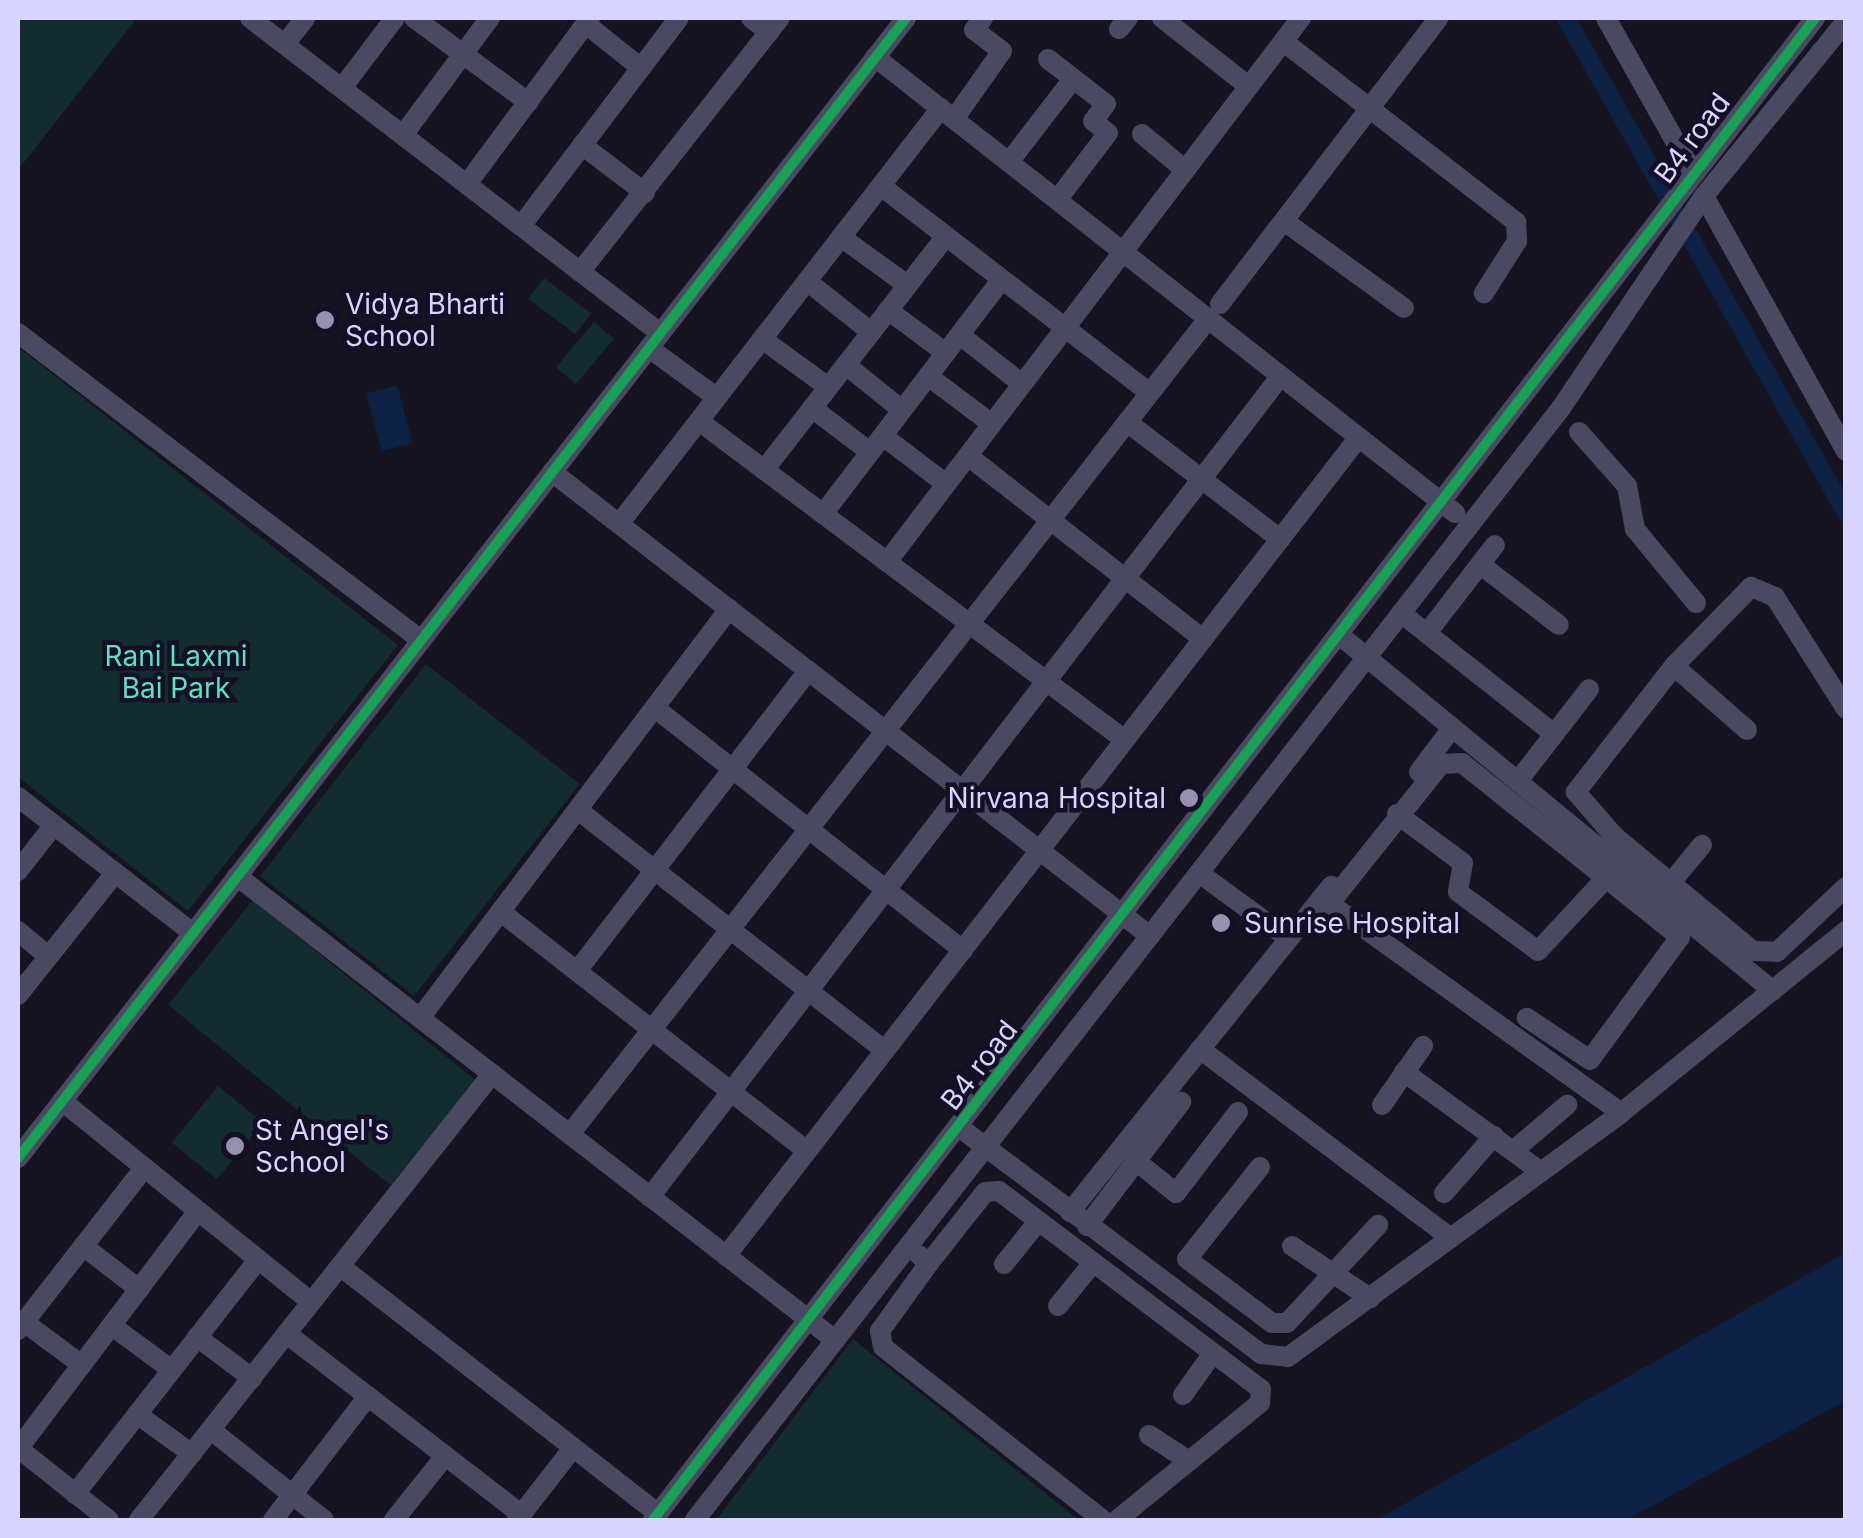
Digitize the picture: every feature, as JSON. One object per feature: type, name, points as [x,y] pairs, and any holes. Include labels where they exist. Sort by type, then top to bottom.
[{"type":"street","points":[[250,18],[580,272],[716,397]]},
{"type":"street","points":[[285,44],[305,18]]},
{"type":"street","points":[[342,88],[395,18]]},
{"type":"street","points":[[414,18],[528,102]]},
{"type":"street","points":[[403,135],[490,18]]},
{"type":"street","points":[[520,226],[680,18]]},
{"type":"street","points":[[580,272],[775,24],[751,18]]},
{"type":"street","points":[[620,524],[881,186],[1002,51],[974,30],[983,18]]},
{"type":"street","points":[[1162,18],[1248,86]]},
{"type":"street","points":[[887,562],[1301,18]]},
{"type":"street","points":[[570,1134],[1439,18]]},
{"type":"street","points":[[1606,18],[1689,174]]},
{"type":"street","name":"B4 road","points":[[656,1517],[1446,506],[1650,238],[1689,174],[1815,18]]},
{"type":"street","points":[[467,184],[588,20],[641,68]]},
{"type":"street","name":"B4 road","points":[[695,1520],[1470,524],[1661,267],[1700,201],[1846,21]]},
{"type":"street","points":[[18,1158],[876,57],[894,22]]},
{"type":"street","points":[[1284,42],[1516,222],[1517,241],[1484,294]]},
{"type":"street","points":[[876,57],[1123,251],[1214,311],[1280,377],[1470,524]]},
{"type":"street","points":[[1048,59],[1106,104],[1093,121],[1108,133],[1057,200]]},
{"type":"street","points":[[1008,162],[1073,78]]},
{"type":"street","points":[[1142,134],[1185,170]]},
{"type":"street","points":[[582,145],[645,193]]},
{"type":"street","points":[[881,186],[1150,393]]},
{"type":"street","points":[[1700,201],[1846,452]]},
{"type":"street","points":[[1284,221],[1404,308]]},
{"type":"street","points":[[764,470],[946,236]]},
{"type":"street","points":[[841,237],[908,285]]},
{"type":"street","points":[[823,514],[1002,280]]},
{"type":"street","points":[[807,282],[871,332]]},
{"type":"street","points":[[888,310],[946,353]]},
{"type":"street","points":[[18,333],[421,640]]},
{"type":"street","points":[[960,335],[1022,384]]},
{"type":"street","points":[[762,339],[828,387]]},
{"type":"street","points":[[846,365],[902,410]]},
{"type":"street","points":[[928,376],[992,424]]},
{"type":"street","points":[[650,1197],[958,788],[1048,682],[1124,577],[1280,377]]},
{"type":"street","points":[[812,408],[946,484]]},
{"type":"street","points":[[699,421],[1125,740]]},
{"type":"street","points":[[1128,422],[1280,539]]},
{"type":"street","points":[[1579,432],[1627,486],[1635,528],[1696,603]]},
{"type":"street","points":[[726,1256],[1359,437]]},
{"type":"street","points":[[968,456],[1203,639]]},
{"type":"street","points":[[552,472],[1150,936]]},
{"type":"street","points":[[1427,632],[1495,545]]},
{"type":"street","points":[[1481,564],[1559,625]]},
{"type":"street","points":[[1527,1018],[1590,1060],[1679,946],[1677,932],[1610,860],[1576,792],[1674,666],[1740,592],[1765,589],[1846,708]]},
{"type":"street","points":[[420,1018],[729,609]]},
{"type":"street","points":[[1401,613],[1554,734]]},
{"type":"street","points":[[1342,638],[1773,990]]},
{"type":"street","points":[[1674,666],[1747,730]]},
{"type":"street","points":[[577,971],[808,670]]},
{"type":"street","points":[[1518,781],[1589,690]]},
{"type":"street","points":[[655,708],[963,950]]},
{"type":"street","points":[[1326,901],[1452,728]]},
{"type":"street","points":[[1079,1219],[1200,1049],[1441,764],[1456,760],[1610,860],[1669,884],[1764,954],[1846,887]]},
{"type":"street","points":[[18,797],[192,934]]},
{"type":"street","points":[[578,810],[885,1051]]},
{"type":"street","points":[[1397,814],[1465,866],[1458,892],[1538,950],[1610,860]]},
{"type":"street","points":[[18,871],[54,826]]},
{"type":"street","points":[[1669,884],[1702,845]]},
{"type":"street","points":[[18,995],[115,873]]},
{"type":"street","points":[[1199,873],[1277,930]]},
{"type":"street","points":[[237,876],[835,1340]]},
{"type":"street","points":[[1326,901],[1621,1113]]},
{"type":"street","points":[[501,912],[808,1151]]},
{"type":"street","points":[[18,931],[48,956]]},
{"type":"street","points":[[959,1127],[1170,1289],[1274,1360],[1370,1298],[1621,1113],[1846,931]]},
{"type":"street","points":[[1382,1105],[1424,1046]]},
{"type":"street","points":[[1200,1049],[1451,1238]]},
{"type":"street","points":[[1404,1072],[1541,1172]]},
{"type":"street","points":[[140,1520],[492,1074]]},
{"type":"street","points":[[62,1101],[311,1302]]},
{"type":"street","points":[[1079,1219],[1136,1161],[1181,1102]]},
{"type":"street","points":[[1514,1150],[1567,1106]]},
{"type":"street","points":[[1136,1161],[1176,1193],[1238,1112]]},
{"type":"street","points":[[1444,1193],[1494,1136]]},
{"type":"street","points":[[1260,1167],[1187,1259],[1280,1326],[1378,1225]]},
{"type":"street","points":[[82,1365],[21,1326],[144,1168]]},
{"type":"street","points":[[1102,1520],[883,1347],[880,1331],[929,1263],[992,1189],[1263,1396],[1117,1520]]},
{"type":"street","points":[[109,1520],[18,1449],[198,1211]]},
{"type":"street","points":[[1004,1264],[1037,1222]]},
{"type":"street","points":[[82,1246],[139,1289]]},
{"type":"street","points":[[908,1246],[929,1263]]},
{"type":"street","points":[[1292,1246],[1370,1298]]},
{"type":"street","points":[[75,1494],[258,1260]]},
{"type":"street","points":[[1058,1306],[1092,1264]]},
{"type":"street","points":[[340,1266],[656,1517]]},
{"type":"street","points":[[1153,1312],[1170,1289]]},
{"type":"street","points":[[112,1326],[172,1370]]},
{"type":"street","points":[[287,1334],[519,1518],[573,1448]]},
{"type":"street","points":[[197,1338],[252,1378]]},
{"type":"street","points":[[1183,1395],[1212,1356]]},
{"type":"street","points":[[273,1520],[368,1396]]},
{"type":"street","points":[[138,1414],[192,1454]]},
{"type":"street","points":[[211,1430],[324,1520]]},
{"type":"street","points":[[1149,1435],[1188,1461]]},
{"type":"street","points":[[394,1520],[445,1456]]},
{"type":"green space","points":[[18,18],[137,18],[18,170]]},
{"type":"green space","points":[[544,278],[591,314],[575,334],[528,299]]},
{"type":"green space","points":[[594,322],[614,339],[576,384],[556,367]]},
{"type":"green space","name":"Rani Laxmi Bai Park","points":[[18,347],[398,645],[188,911],[18,777]]},
{"type":"green space","points":[[426,664],[580,784],[414,996],[260,876]]},
{"type":"green space","points":[[253,900],[475,1080],[390,1185],[168,1005]]},
{"type":"green space","points":[[218,1086],[263,1123],[217,1179],[172,1143]]},
{"type":"green space","points":[[853,1339],[1079,1520],[716,1520]]},
{"type":"water","points":[[397,385],[413,443],[382,451],[366,393]]},
{"type":"water","points":[[1845,1253],[1845,1401],[1626,1520],[1376,1520]]},
{"type":"waterway","points":[[1566,18],[1846,513]]},
{"type":"cycle path","points":[[18,1158],[906,18]]},
{"type":"cycle path","points":[[653,1520],[1815,18]]},
{"type":"place","name":"Vidya Bharti School","points":[[325,320]]},
{"type":"place","name":"Nirvana Hospital","points":[[1189,798]]},
{"type":"place","name":"Sunrise Hospital","points":[[1221,923]]},
{"type":"place","name":"St Angel's School","points":[[235,1146]]}]
